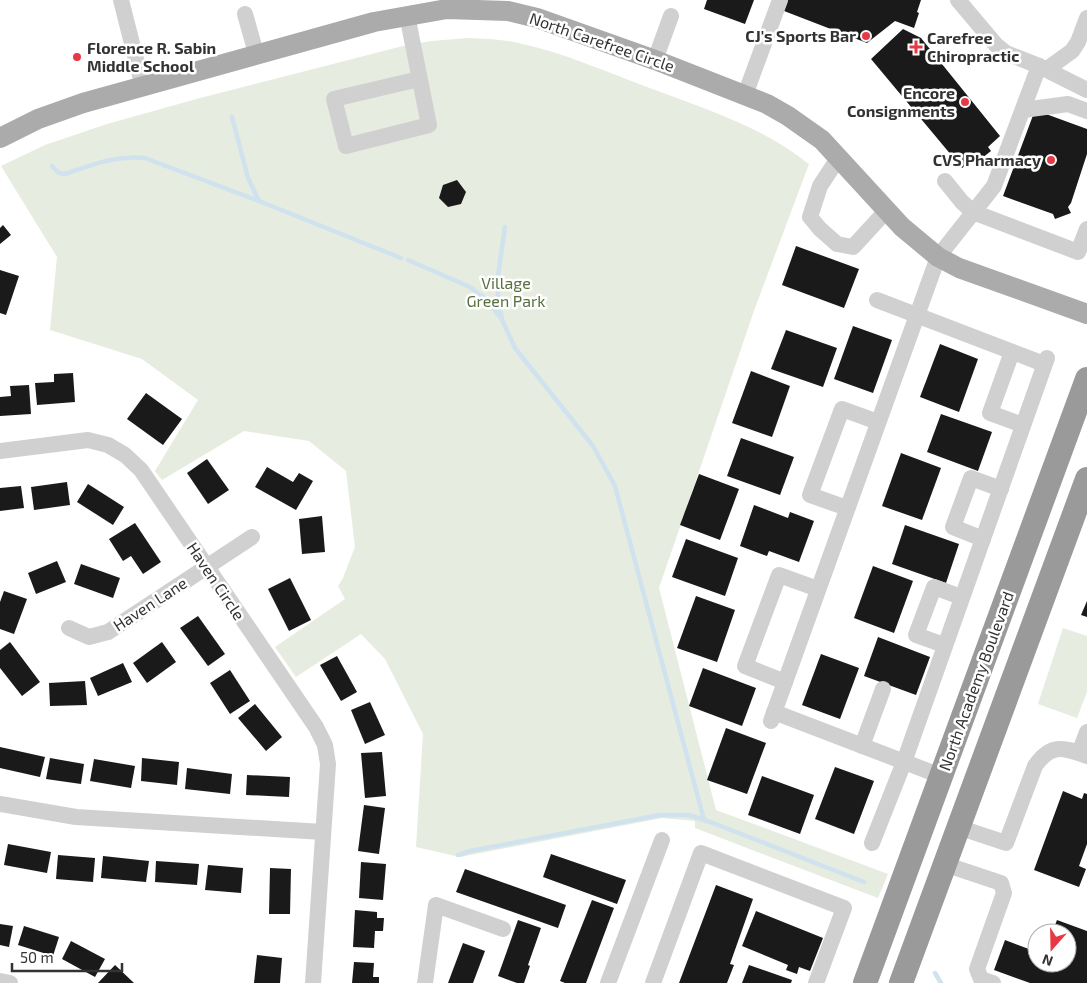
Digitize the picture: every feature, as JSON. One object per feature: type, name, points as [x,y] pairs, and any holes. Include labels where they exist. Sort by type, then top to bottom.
[{"type":"highway","name":"North Academy Boulevard","points":[[865,983],[1087,379]]},
{"type":"highway","name":"North Academy Boulevard","points":[[901,983],[1087,479]]},
{"type":"main road","name":"North Carefree Circle","points":[[0,138],[38,119],[60,111],[256,53],[374,22],[407,15],[447,10],[508,11],[540,9],[655,60],[767,104],[822,140],[914,238],[938,257],[958,268],[1087,314]]},
{"type":"street","points":[[121,0],[144,87]]},
{"type":"street","points":[[745,95],[780,0]]},
{"type":"street","points":[[958,0],[996,46],[1006,53],[1043,68],[1087,90]]},
{"type":"street","points":[[245,14],[256,53]]},
{"type":"street","points":[[407,15],[428,125],[346,146],[334,99],[419,79]]},
{"type":"street","points":[[655,60],[671,16]]},
{"type":"street","points":[[941,776],[862,746],[772,716],[938,257],[994,186],[1023,110],[1043,68],[1080,51],[1078,42],[1087,18]]},
{"type":"street","points":[[1023,110],[1068,104],[1087,111]]},
{"type":"street","points":[[839,158],[820,186],[810,218],[820,229],[837,244],[853,247],[887,210]]},
{"type":"street","points":[[945,181],[973,212],[1078,252],[1087,229]]},
{"type":"street","points":[[872,843],[904,762],[961,596],[1046,361],[1012,352],[877,300]]},
{"type":"street","points":[[1012,352],[990,413],[1023,425]]},
{"type":"street","points":[[847,508],[810,495],[842,409],[878,422]]},
{"type":"street","name":"Haven Circle","points":[[0,451],[88,440],[108,445],[125,454],[141,470],[316,727],[325,745],[328,764],[313,983]]},
{"type":"street","points":[[982,539],[953,527],[970,478],[1001,488]]},
{"type":"street","name":"Haven Lane","points":[[69,628],[89,637],[108,632],[252,537]]},
{"type":"street","points":[[785,682],[745,666],[779,575],[818,589]]},
{"type":"street","points":[[944,645],[916,635],[934,586],[961,596]]},
{"type":"street","points":[[862,746],[883,689]]},
{"type":"street","points":[[958,828],[1006,843],[1035,766],[1041,757],[1049,751],[1058,748],[1069,749],[1083,755],[1087,732]]},
{"type":"street","points":[[0,804],[76,818],[323,832]]},
{"type":"street","points":[[608,983],[662,840]]},
{"type":"street","points":[[653,983],[701,853],[844,908],[816,983]]},
{"type":"street","points":[[944,864],[1001,883],[1004,893],[977,969],[981,979],[993,983]]},
{"type":"street","points":[[425,983],[436,905],[503,929]]},
{"type":"street","points":[[0,981],[10,983]]},
{"type":"green space","name":"Village Green Park","points":[[468,38],[514,42],[586,63],[735,121],[773,140],[809,164],[755,308],[659,588],[716,810],[888,874],[878,898],[695,828],[695,821],[662,818],[460,857],[416,847],[423,734],[385,659],[361,634],[296,677],[275,647],[345,599],[338,586],[355,547],[346,471],[309,441],[244,431],[162,480],[155,471],[198,400],[142,359],[50,330],[57,257],[1,166],[45,145],[107,124],[200,98],[403,46],[431,41]]},
{"type":"green space","points":[[1063,628],[1087,636],[1087,692],[1077,718],[1038,704]]},
{"type":"building","points":[[707,0],[754,0],[745,24],[704,9]]},
{"type":"building","points":[[788,0],[921,0],[914,28],[895,21],[867,43],[784,11]]},
{"type":"building","points":[[903,29],[921,38],[1000,136],[988,147],[991,151],[977,162],[974,160],[962,168],[871,59]]},
{"type":"building","name":"CVS Pharmacy","points":[[1035,110],[1087,129],[1087,154],[1068,207],[1071,213],[1055,219],[1053,214],[1003,196]]},
{"type":"building","points":[[457,180],[466,192],[461,204],[448,207],[439,198],[443,185]]},
{"type":"building","points":[[3,225],[11,235],[0,244],[0,228]]},
{"type":"building","points":[[796,246],[859,269],[844,308],[782,285]]},
{"type":"building","points":[[0,270],[19,276],[6,315],[0,313]]},
{"type":"building","points":[[853,326],[892,340],[873,393],[834,379]]},
{"type":"building","points":[[786,330],[837,348],[823,387],[771,369]]},
{"type":"building","points":[[940,344],[978,359],[959,412],[920,397]]},
{"type":"building","points":[[751,371],[790,386],[772,437],[732,423]]},
{"type":"building","points":[[73,373],[75,402],[37,405],[35,383],[54,382],[54,374]]},
{"type":"building","points":[[29,385],[31,414],[0,416],[0,397],[11,396],[10,386]]},
{"type":"building","points":[[146,393],[182,419],[163,445],[127,419]]},
{"type":"building","points":[[941,414],[992,432],[978,471],[927,452]]},
{"type":"building","points":[[741,438],[794,457],[780,495],[727,476]]},
{"type":"building","points":[[901,453],[941,468],[922,520],[882,506]]},
{"type":"building","points":[[207,459],[229,490],[208,504],[187,473]]},
{"type":"building","points":[[267,467],[293,482],[299,473],[313,481],[296,510],[255,487]]},
{"type":"building","points":[[699,474],[739,489],[720,540],[680,525]]},
{"type":"building","points":[[67,482],[70,505],[34,510],[31,487]]},
{"type":"building","points":[[88,484],[124,507],[113,525],[77,502]]},
{"type":"building","points":[[21,486],[24,508],[0,511],[0,488]]},
{"type":"building","points":[[754,505],[788,518],[790,512],[814,521],[799,562],[769,551],[767,556],[740,546]]},
{"type":"building","points":[[322,516],[325,552],[302,554],[299,519]]},
{"type":"building","points":[[135,523],[161,562],[143,574],[131,556],[123,561],[109,539]]},
{"type":"building","points":[[905,525],[959,544],[946,583],[892,564]]},
{"type":"building","points":[[686,539],[738,558],[725,596],[672,577]]},
{"type":"building","points":[[57,561],[66,582],[36,594],[28,573]]},
{"type":"building","points":[[81,564],[120,578],[113,598],[74,584]]},
{"type":"building","points":[[873,566],[913,581],[894,633],[854,618]]},
{"type":"building","points":[[290,578],[311,620],[289,631],[268,589]]},
{"type":"building","points":[[4,591],[27,599],[14,634],[0,629],[0,602]]},
{"type":"building","points":[[696,596],[735,610],[717,662],[677,648]]},
{"type":"building","points":[[1087,601],[1087,617],[1081,615]]},
{"type":"building","points":[[198,616],[225,654],[208,666],[180,628]]},
{"type":"building","points":[[878,637],[930,657],[916,695],[864,676]]},
{"type":"building","points":[[10,642],[40,682],[22,696],[0,668],[0,650]]},
{"type":"building","points":[[162,642],[176,662],[147,683],[133,663]]},
{"type":"building","points":[[821,654],[859,668],[840,719],[802,705]]},
{"type":"building","points":[[337,656],[357,692],[341,701],[320,665]]},
{"type":"building","points":[[123,663],[132,682],[98,696],[90,678]]},
{"type":"building","points":[[703,668],[756,688],[742,726],[689,706]]},
{"type":"building","points":[[230,670],[250,701],[230,714],[210,683]]},
{"type":"building","points":[[85,681],[87,705],[50,706],[49,683]]},
{"type":"building","points":[[370,702],[385,735],[365,744],[351,710]]},
{"type":"building","points":[[255,704],[282,737],[266,751],[238,718]]},
{"type":"building","points":[[726,728],[766,743],[747,794],[707,780]]},
{"type":"building","points":[[0,747],[45,757],[40,777],[0,768]]},
{"type":"building","points":[[382,752],[386,796],[365,798],[361,753]]},
{"type":"building","points":[[50,758],[84,764],[81,784],[46,779]]},
{"type":"building","points":[[142,758],[179,762],[177,785],[141,781]]},
{"type":"building","points":[[94,759],[135,766],[131,788],[90,781]]},
{"type":"building","points":[[835,767],[874,781],[854,834],[815,819]]},
{"type":"building","points":[[187,768],[232,774],[230,794],[185,789]]},
{"type":"building","points":[[247,775],[290,777],[289,797],[246,795]]},
{"type":"building","points":[[762,776],[814,795],[800,834],[748,815]]},
{"type":"building","points":[[1063,791],[1082,799],[1084,793],[1087,794],[1087,844],[1079,866],[1086,869],[1079,887],[1034,870]]},
{"type":"building","points":[[364,805],[385,808],[379,854],[358,851]]},
{"type":"building","points":[[8,844],[51,852],[47,873],[4,865]]},
{"type":"building","points":[[551,854],[626,880],[617,904],[543,877]]},
{"type":"building","points":[[58,855],[95,858],[93,882],[56,879]]},
{"type":"building","points":[[103,856],[149,861],[146,882],[101,878]]},
{"type":"building","points":[[156,861],[199,864],[197,885],[155,882]]},
{"type":"building","points":[[361,862],[386,864],[383,900],[359,898]]},
{"type":"building","points":[[208,865],[243,868],[241,893],[205,890]]},
{"type":"building","points":[[270,868],[291,869],[290,914],[269,914]]},
{"type":"building","points":[[465,869],[566,905],[558,928],[456,892]]},
{"type":"building","points":[[716,885],[753,899],[730,964],[734,965],[727,983],[679,983]]},
{"type":"building","points":[[592,900],[614,908],[586,983],[565,983],[560,981]]},
{"type":"building","points":[[355,910],[377,912],[377,918],[384,918],[383,931],[375,931],[374,948],[353,947]]},
{"type":"building","points":[[756,911],[823,938],[810,971],[799,967],[797,974],[786,970],[788,965],[742,946]]},
{"type":"building","points":[[518,920],[541,928],[524,983],[517,983],[498,976]]},
{"type":"building","points":[[0,924],[13,926],[9,947],[0,945]]},
{"type":"building","points":[[24,926],[59,937],[53,956],[18,945]]},
{"type":"building","points":[[1077,927],[1087,931],[1087,983],[1030,983],[994,970],[1005,940],[1027,948],[1027,973],[1077,973]]},
{"type":"building","points":[[71,941],[105,959],[95,977],[62,959]]},
{"type":"building","points":[[463,943],[485,951],[473,983],[448,983]]},
{"type":"building","points":[[257,955],[282,958],[280,983],[254,983]]},
{"type":"building","points":[[354,962],[374,963],[373,977],[379,977],[379,983],[352,983]]},
{"type":"building","points":[[115,965],[134,983],[98,983]]},
{"type":"building","points":[[749,965],[792,980],[791,983],[742,983]]},
{"type":"waterway","points":[[232,117],[248,178],[259,201]]},
{"type":"waterway","points":[[52,166],[59,173],[65,174],[114,159],[145,158],[401,258]]},
{"type":"waterway","points":[[505,227],[498,276],[498,297],[502,320],[515,348],[593,446],[615,486],[704,820]]},
{"type":"waterway","points":[[408,260],[470,287],[487,300],[501,318]]},
{"type":"waterway","points":[[458,855],[470,851],[660,815],[689,815],[864,882]]},
{"type":"waterway","points":[[935,973],[941,983]]},
{"type":"place","name":"CJ's Sports Bar","points":[[866,36]]},
{"type":"place","name":"Carefree Chiropractic","points":[[916,47]]},
{"type":"place","name":"Florence R. Sabin Middle School","points":[[77,57]]},
{"type":"place","name":"Encore Consignments","points":[[965,102]]},
{"type":"place","name":"CVS Pharmacy","points":[[1051,160]]}]
